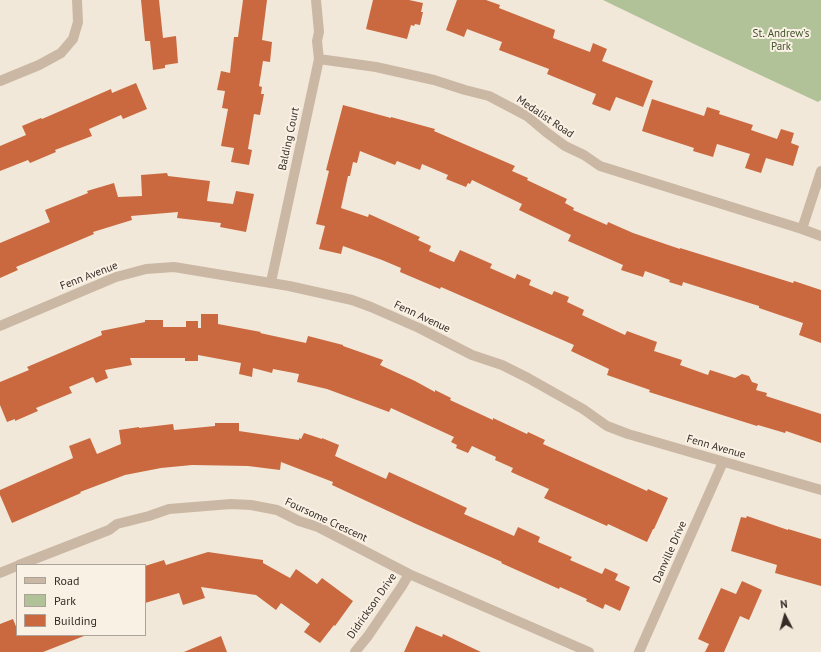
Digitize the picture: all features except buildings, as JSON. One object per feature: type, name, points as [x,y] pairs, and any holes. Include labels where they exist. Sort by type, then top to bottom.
[{"type":"street","points":[[0,82],[39,65],[61,53],[72,39],[78,22],[77,0]]},
{"type":"street","name":"Balding Court","points":[[271,282],[319,59],[317,41],[319,32],[316,0]]},
{"type":"street","name":"Medalist Road","points":[[319,59],[376,67],[434,80],[489,96],[527,116],[565,146],[584,155],[600,166],[821,236]]},
{"type":"street","points":[[802,229],[821,171]]},
{"type":"street","name":"Fenn Avenue","points":[[0,326],[116,277],[146,269],[174,267],[271,282],[352,300],[371,307],[419,328],[472,355],[502,365],[528,378],[607,426],[628,434],[821,490]]},
{"type":"street","name":"Danville Drive","points":[[640,652],[723,462]]},
{"type":"street","name":"Foursome Crescent","points":[[23,564],[109,530],[117,524],[169,509],[231,504],[251,505],[277,510],[299,521],[318,527],[409,574],[589,652]]},
{"type":"street","name":"Foursome Crescent","points":[[0,573],[16,567]]},
{"type":"street","name":"Didrickson Drive","points":[[355,652],[368,636],[409,574]]},
{"type":"green space","name":"St. Andrew’s Park","points":[[603,0],[821,0],[821,100],[818,102]]}]
